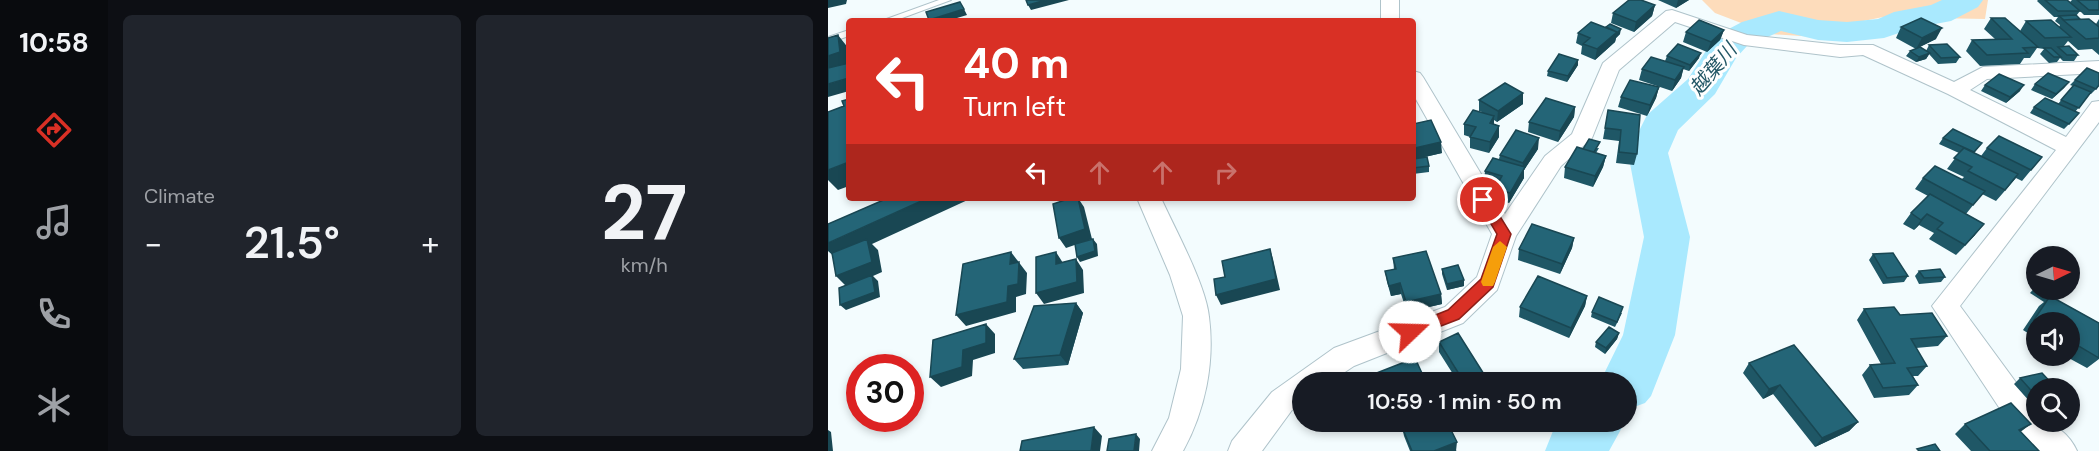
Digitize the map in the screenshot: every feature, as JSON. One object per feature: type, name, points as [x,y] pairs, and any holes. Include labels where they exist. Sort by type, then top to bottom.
[{"type":"street","points":[[1389,0],[1390,18]]},
{"type":"street","points":[[1322,372],[1344,357],[1454,315],[1488,283],[1504,234],[1553,161],[1581,138],[1610,67],[1672,15],[1744,40],[1840,51],[1866,49],[1955,90],[2070,148]]},
{"type":"street","points":[[1955,90],[1983,72],[2099,67]]},
{"type":"street","points":[[1416,82],[1504,234]]},
{"type":"street","points":[[2062,451],[2025,420],[1945,306],[2070,148],[2099,107]]},
{"type":"street","points":[[1150,201],[1183,275],[1196,316],[1195,369],[1184,422],[1167,451]]},
{"type":"street","points":[[1243,451],[1282,401],[1292,394]]},
{"type":"lane","points":[[894,18],[947,0]]},
{"type":"lane","points":[[828,40],[846,34]]},
{"type":"shaded area","points":[[1702,0],[1988,0],[1985,19],[1883,17],[1849,24],[1832,38],[1770,34],[1715,13]]},
{"type":"building","points":[[1026,0],[1046,0],[1028,5]]},
{"type":"building","points":[[1629,0],[1641,0],[1655,5],[1636,22],[1613,13]]},
{"type":"building","points":[[2045,0],[2067,0],[2080,11],[2058,11]]},
{"type":"building","points":[[2077,0],[2099,0],[2099,10],[2089,10]]},
{"type":"building","points":[[960,2],[964,9],[935,18],[928,18],[926,12]]},
{"type":"building","points":[[2076,15],[2080,19],[2064,20],[2059,16]]},
{"type":"building","points":[[1921,18],[1942,28],[1922,38],[1901,27]]},
{"type":"building","points":[[1991,18],[2005,18],[2038,47],[2023,48],[2028,53],[1987,55],[1972,40],[2012,39]]},
{"type":"building","points":[[2089,19],[2099,27],[2099,38],[2086,39],[2063,20]]},
{"type":"building","points":[[1699,20],[1724,30],[1711,42],[1686,32]]},
{"type":"building","points":[[2051,20],[2071,37],[2045,38],[2026,21]]},
{"type":"building","points":[[1591,22],[1617,32],[1597,49],[1583,44],[1590,38],[1578,33]]},
{"type":"building","points":[[1610,24],[1621,29],[1617,33],[1606,27]]},
{"type":"building","points":[[838,35],[840,52],[828,56],[828,38]]},
{"type":"building","points":[[1678,44],[1701,53],[1690,65],[1667,56]]},
{"type":"building","points":[[1947,44],[1960,57],[1941,58],[1929,45]]},
{"type":"building","points":[[2069,46],[2078,55],[2067,55],[2058,47]]},
{"type":"building","points":[[1920,47],[1930,53],[1919,57],[1910,51]]},
{"type":"building","points":[[2044,48],[2051,48],[2061,57],[2054,57]]},
{"type":"building","points":[[1559,54],[1578,60],[1568,76],[1548,71]]},
{"type":"building","points":[[1651,57],[1684,67],[1675,80],[1642,69]]},
{"type":"building","points":[[846,64],[846,79],[828,84],[828,68]]},
{"type":"building","points":[[2087,68],[2099,73],[2099,85],[2096,89],[2075,80]]},
{"type":"building","points":[[2048,73],[2069,82],[2056,94],[2035,84]]},
{"type":"building","points":[[1999,74],[2024,85],[2010,97],[1985,85]]},
{"type":"building","points":[[1630,80],[1659,87],[1650,105],[1621,97]]},
{"type":"building","points":[[1505,83],[1523,93],[1498,111],[1479,100]]},
{"type":"building","points":[[2074,85],[2091,92],[2079,108],[2061,100]]},
{"type":"building","points":[[1546,98],[1575,107],[1560,131],[1529,122]]},
{"type":"building","points":[[2045,98],[2079,113],[2069,124],[2034,107]]},
{"type":"building","points":[[846,100],[846,163],[828,170],[828,112],[844,106],[842,101]]},
{"type":"building","points":[[1473,110],[1494,116],[1490,123],[1499,126],[1490,142],[1470,137],[1476,127],[1464,124]]},
{"type":"building","points":[[1608,110],[1640,115],[1637,154],[1619,152],[1621,130],[1605,128]]},
{"type":"building","points":[[1431,120],[1441,142],[1416,148],[1416,123]]},
{"type":"building","points":[[1953,129],[1982,143],[1974,152],[1943,138]]},
{"type":"building","points":[[1516,130],[1539,138],[1523,163],[1500,155]]},
{"type":"building","points":[[1999,136],[2042,157],[2031,170],[1987,148]]},
{"type":"building","points":[[1589,139],[1600,142],[1594,152],[1583,149]]},
{"type":"building","points":[[1577,147],[1606,156],[1595,176],[1565,167]]},
{"type":"building","points":[[1964,148],[2018,174],[2005,190],[1968,171],[1972,167],[1954,158]]},
{"type":"building","points":[[1427,157],[1429,166],[1416,168],[1416,159]]},
{"type":"building","points":[[1493,158],[1525,167],[1510,193],[1495,188],[1502,176],[1485,171]]},
{"type":"building","points":[[1935,166],[1985,191],[1973,205],[1923,178]]},
{"type":"building","points":[[1930,194],[1984,224],[1965,245],[1937,229],[1943,223],[1927,214],[1921,220],[1911,213]]},
{"type":"building","points":[[881,201],[921,201],[828,243],[828,224]]},
{"type":"building","points":[[1062,201],[1079,201],[1085,229],[1059,238],[1053,204]]},
{"type":"building","points":[[1532,224],[1574,238],[1562,264],[1519,249]]},
{"type":"building","points":[[867,239],[872,262],[836,276],[832,253]]},
{"type":"building","points":[[1093,239],[1095,251],[1077,257],[1075,244]]},
{"type":"building","points":[[1270,249],[1276,279],[1216,295],[1214,279],[1225,277],[1222,261]]},
{"type":"building","points":[[1426,251],[1441,294],[1406,302],[1400,283],[1389,286],[1385,271],[1396,269],[1393,258]]},
{"type":"building","points":[[1011,252],[1010,264],[1019,262],[1018,284],[1008,286],[1007,302],[956,315],[963,264]]},
{"type":"building","points":[[1056,252],[1056,264],[1076,259],[1077,282],[1036,293],[1036,257]]},
{"type":"building","points":[[1893,253],[1908,276],[1887,278],[1873,254]]},
{"type":"building","points":[[1458,265],[1464,280],[1447,284],[1442,269]]},
{"type":"building","points":[[1940,269],[1945,277],[1924,278],[1919,271]]},
{"type":"building","points":[[872,275],[875,292],[840,305],[839,288]]},
{"type":"building","points":[[1538,276],[1587,296],[1571,328],[1520,307]]},
{"type":"building","points":[[1599,297],[1623,307],[1617,322],[1592,312]]},
{"type":"building","points":[[2047,300],[2057,300],[2079,312],[2039,312]]},
{"type":"building","points":[[1076,303],[1060,355],[1014,359],[1034,306]]},
{"type":"building","points":[[1894,307],[1900,315],[1932,313],[1947,336],[1911,339],[1927,366],[1907,368],[1918,385],[1883,388],[1870,365],[1895,363],[1864,309]]},
{"type":"building","points":[[2080,313],[2099,323],[2099,358],[2080,347]]},
{"type":"building","points":[[986,324],[986,343],[963,350],[962,367],[930,377],[933,340]]},
{"type":"building","points":[[1609,327],[1619,333],[1606,348],[1596,342]]},
{"type":"building","points":[[1458,333],[1483,372],[1458,372],[1439,342]]},
{"type":"building","points":[[1794,345],[1858,422],[1822,438],[1780,385],[1769,389],[1749,363]]},
{"type":"building","points":[[1415,358],[1421,372],[1379,372]]},
{"type":"building","points":[[2042,373],[2047,378],[2026,378],[2026,385],[2020,378]]},
{"type":"building","points":[[2011,403],[2026,419],[2026,426],[2019,430],[2039,451],[1990,451],[1965,424]]},
{"type":"building","points":[[1094,427],[1091,451],[1020,451],[1022,441]]},
{"type":"building","points":[[1404,432],[1452,432],[1457,442],[1434,451],[1412,451]]},
{"type":"building","points":[[1136,434],[1134,451],[1107,451],[1109,439]]},
{"type":"building","points":[[1935,444],[1940,451],[1919,451],[1917,449]]},
{"type":"waterway","name":"越葉川","points":[[1635,372],[1649,335],[1667,237],[1648,153],[1661,124],[1702,86],[1721,53],[1735,39],[1754,29],[1779,21],[1818,30],[1847,32],[1884,28],[1906,19],[1939,14],[1967,0]]},
{"type":"waterway","name":"越葉川","points":[[1574,451],[1589,432]]},
{"type":"slow traffic","points":[[1488,282],[1500,247]]},
{"type":"route","points":[[1410,332],[1454,315],[1488,283],[1504,234],[1483,200]]}]
